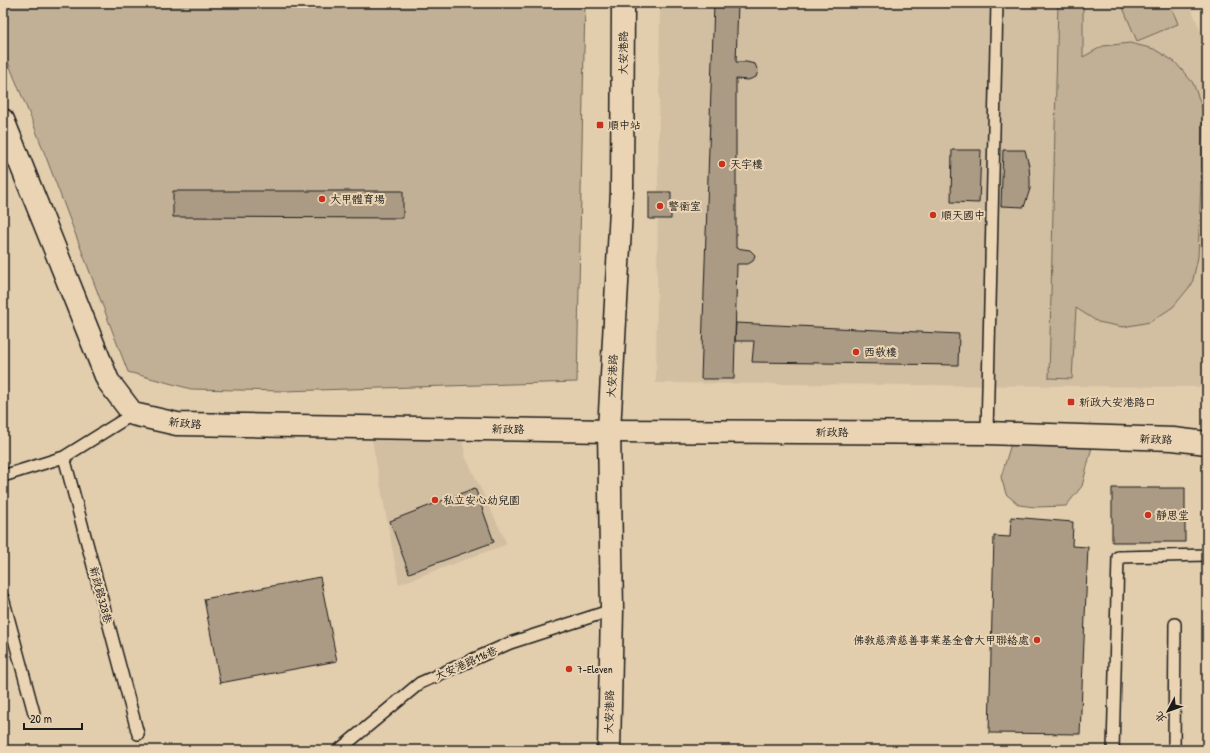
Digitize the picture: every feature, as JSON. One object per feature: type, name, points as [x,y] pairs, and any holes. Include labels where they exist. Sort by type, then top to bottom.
[{"type":"street","name":"大安港路","points":[[608,750],[612,610],[609,431],[622,191],[623,3]]},
{"type":"street","points":[[3,120],[108,381],[133,414]]},
{"type":"street","name":"新政路","points":[[133,414],[177,424],[609,431],[987,433],[1173,439],[1207,443]]},
{"type":"lane","points":[[987,433],[997,3]]},
{"type":"lane","points":[[3,476],[64,457],[133,414]]},
{"type":"lane","name":"新政路328巷","points":[[64,457],[138,734]]},
{"type":"lane","points":[[1113,750],[1118,557],[1207,555]]},
{"type":"lane","points":[[3,598],[34,712]]},
{"type":"lane","name":"大安港路116巷","points":[[339,750],[420,683],[510,644],[612,610]]},
{"type":"lane","points":[[1174,750],[1175,624]]},
{"type":"shaded area","name":"大甲體育場","points":[[3,3],[585,3],[577,382],[284,391],[191,389],[128,372],[33,123],[3,50]]},
{"type":"shaded area","name":"順天國中","points":[[660,3],[1189,3],[1207,47],[1207,387],[656,383]]},
{"type":"shaded area","points":[[1058,3],[1083,3],[1083,57],[1103,46],[1130,43],[1154,49],[1175,62],[1193,83],[1203,110],[1201,178],[1207,175],[1207,193],[1201,181],[1198,257],[1192,284],[1173,307],[1150,322],[1123,327],[1098,322],[1076,308],[1072,379],[1049,378]]},
{"type":"shaded area","points":[[1121,3],[1170,3],[1178,24],[1137,41]]},
{"type":"shaded area","name":"私立安心幼兒園","points":[[371,434],[462,437],[465,456],[507,544],[399,584]]},
{"type":"shaded area","points":[[1011,444],[1092,447],[1082,486],[1066,506],[1035,507],[1019,505],[1006,494],[1001,477]]},
{"type":"building","name":"天宇樓","points":[[714,3],[738,3],[736,62],[755,64],[758,71],[756,77],[748,80],[736,79],[736,248],[750,250],[755,255],[753,261],[748,264],[737,264],[734,379],[701,379]]},
{"type":"building","points":[[952,150],[981,150],[979,203],[951,202]]},
{"type":"building","points":[[1003,150],[1025,150],[1029,166],[1030,189],[1024,207],[1001,206]]},
{"type":"building","points":[[173,191],[403,191],[403,218],[173,217]]},
{"type":"building","name":"警衛室","points":[[649,192],[671,192],[671,219],[649,219]]},
{"type":"building","name":"西敬樓","points":[[736,323],[959,334],[958,365],[752,362],[754,341],[735,341]]},
{"type":"building","points":[[475,488],[494,542],[409,573],[390,521]]},
{"type":"building","name":"靜思堂","points":[[1112,488],[1185,488],[1185,542],[1112,542]]},
{"type":"building","name":"佛教慈濟慈善事業基金會大甲聯絡處","points":[[1011,517],[1073,522],[1072,546],[1088,547],[1080,734],[989,733],[994,536],[1010,537]]},
{"type":"building","points":[[320,577],[337,661],[220,683],[204,599]]},
{"type":"place","name":"順中站","points":[[600,125]]},
{"type":"place","name":"天宇樓","points":[[722,164]]},
{"type":"place","name":"大甲體育場","points":[[322,199]]},
{"type":"place","name":"警衛室","points":[[660,206]]},
{"type":"place","name":"順天國中","points":[[933,215]]},
{"type":"place","name":"西敬樓","points":[[856,352]]},
{"type":"place","name":"新政大安港路口","points":[[1071,402]]},
{"type":"place","name":"私立安心幼兒園","points":[[435,500]]},
{"type":"place","name":"靜思堂","points":[[1148,515]]},
{"type":"place","name":"佛教慈濟慈善事業基金會大甲聯絡處","points":[[1037,640]]},
{"type":"place","name":"7-Eleven","points":[[569,669]]}]
